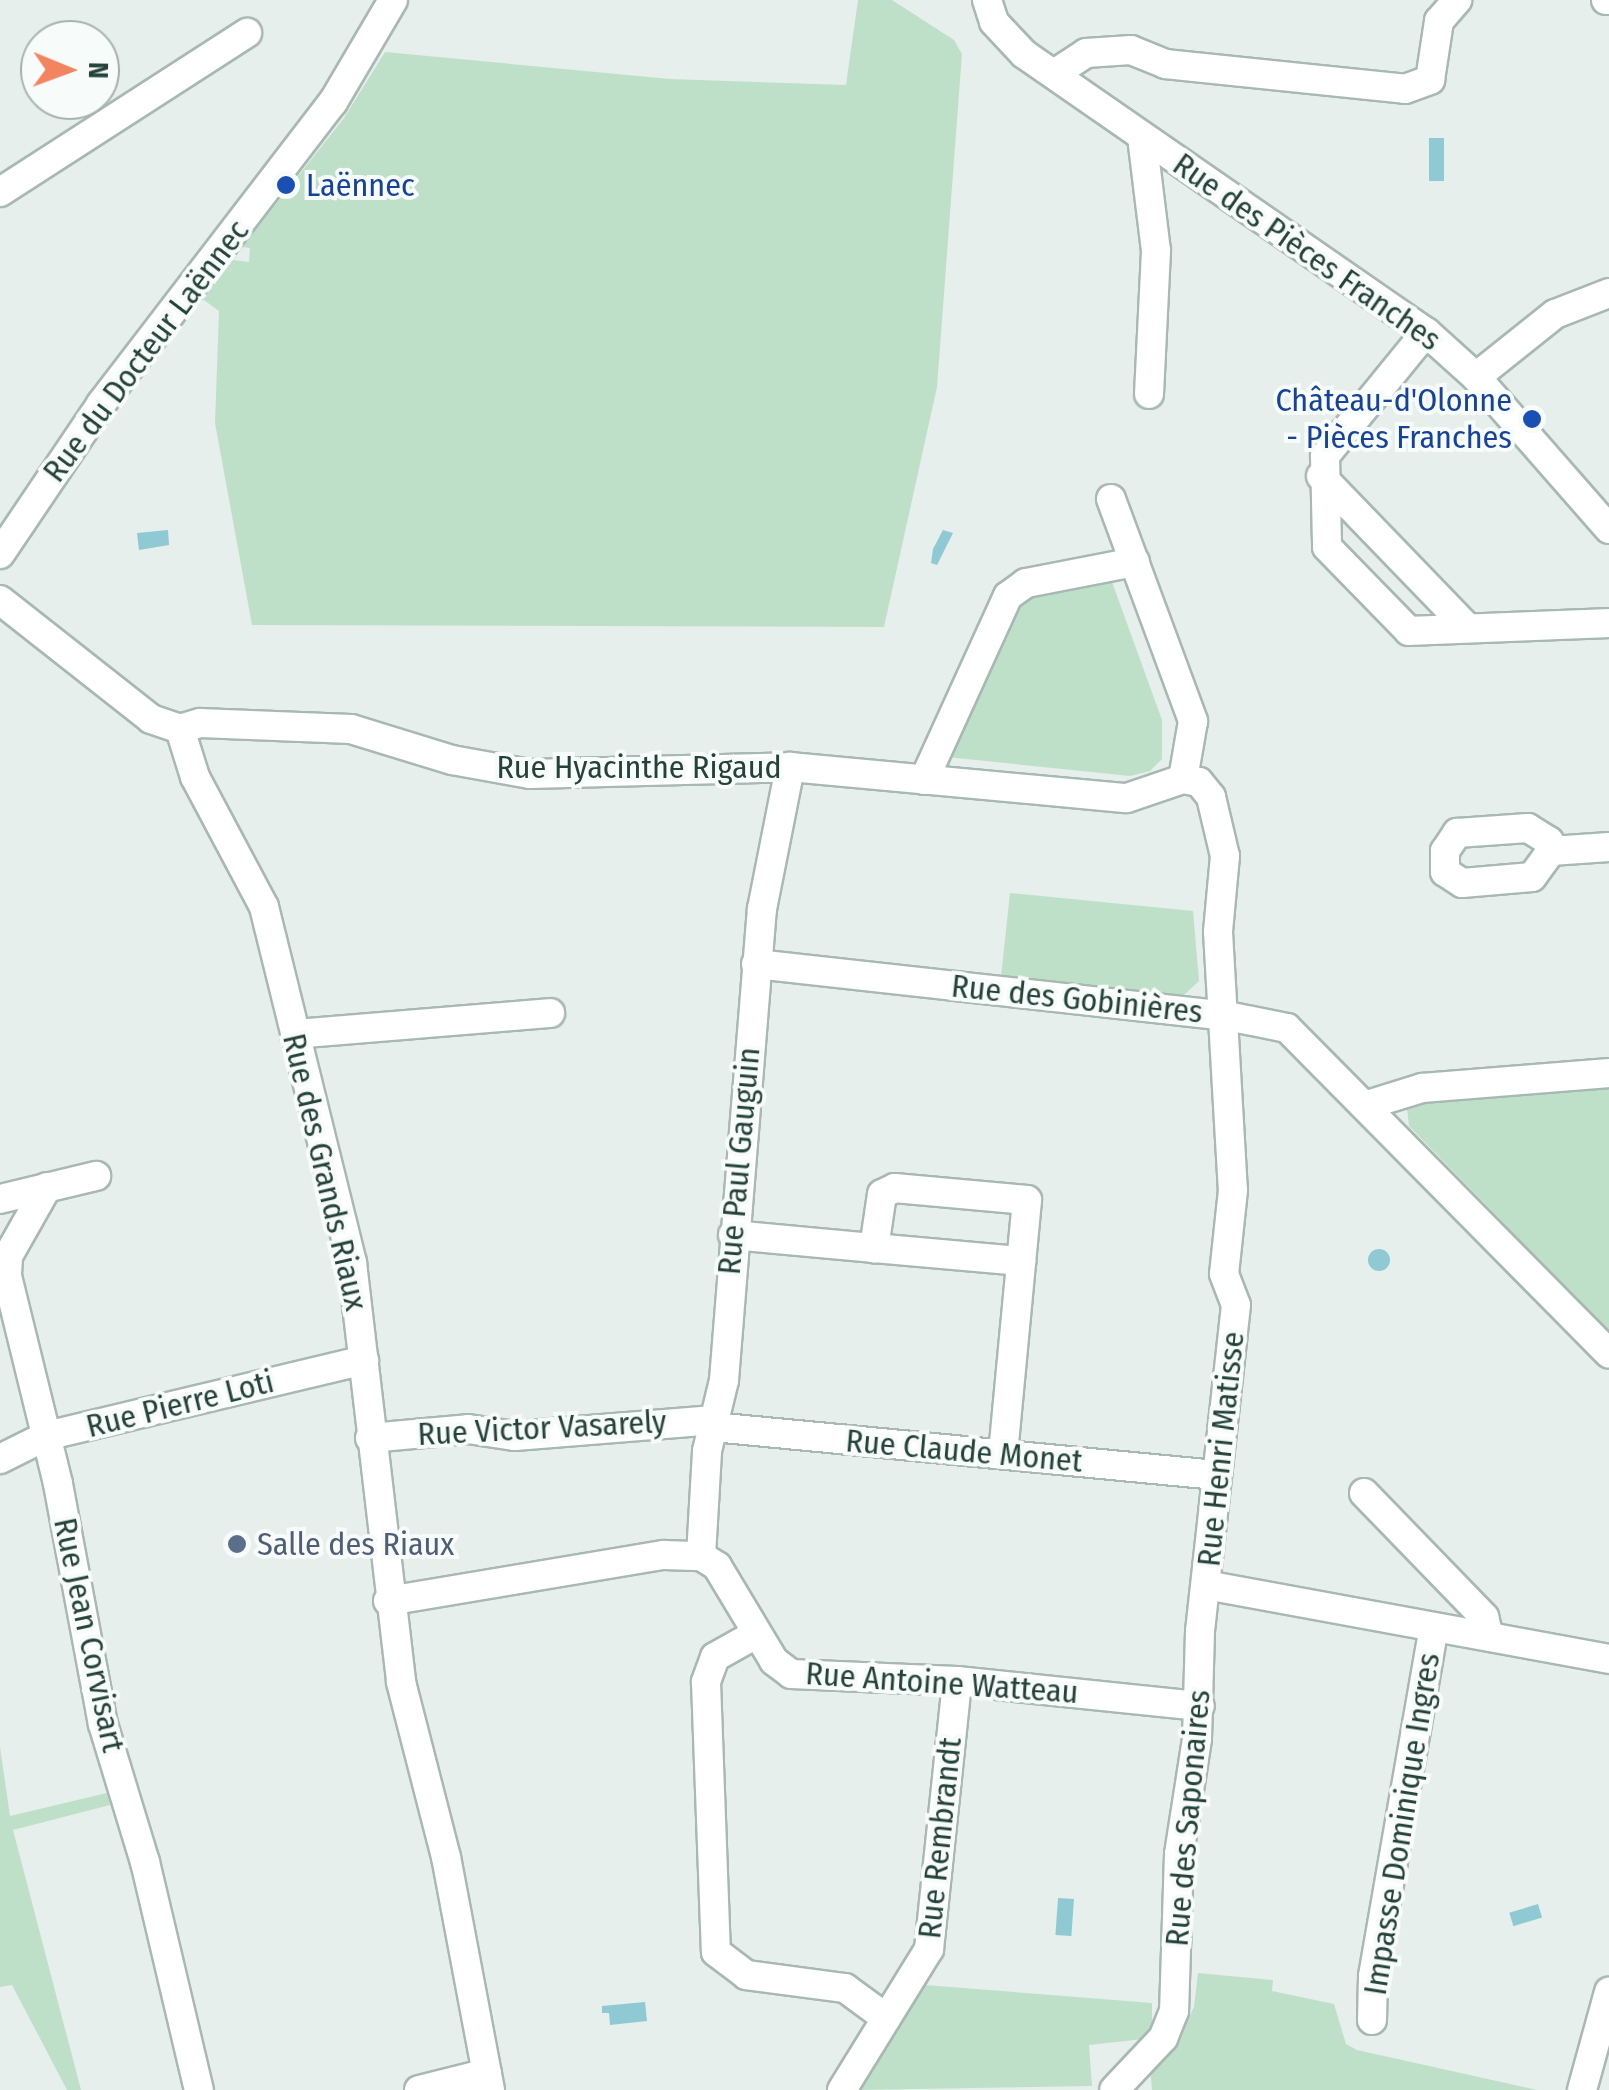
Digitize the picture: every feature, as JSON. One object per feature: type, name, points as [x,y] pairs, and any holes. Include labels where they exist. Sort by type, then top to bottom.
[{"type":"street","name":"Rue des Pièces Franches","points":[[987,0],[1006,37],[1054,74],[1426,332],[1476,378],[1609,530]]},
{"type":"street","points":[[1054,74],[1086,54],[1131,50],[1166,64],[1405,90],[1430,80],[1439,22],[1457,0]]},
{"type":"street","name":"Rue du Docteur Laënnec","points":[[3,541],[101,404],[333,102],[384,3]]},
{"type":"street","points":[[0,192],[247,33]]},
{"type":"street","points":[[1142,137],[1156,251],[1149,394]]},
{"type":"street","points":[[1476,378],[1555,314],[1609,294]]},
{"type":"street","points":[[1426,332],[1325,456],[1321,476],[1327,548],[1409,630],[1609,623]]},
{"type":"street","points":[[1321,476],[1468,628]]},
{"type":"street","points":[[1111,499],[1193,720],[1183,778],[1198,782],[1211,798],[1226,856],[1218,932],[1228,1016]]},
{"type":"street","points":[[924,780],[1008,596],[1026,583],[1135,562]]},
{"type":"street","points":[[0,600],[151,719],[180,729]]},
{"type":"street","name":"Rue Hyacinthe Rigaud","points":[[180,729],[200,723],[351,729],[452,760],[530,774],[790,767],[1127,798],[1183,778]]},
{"type":"street","name":"Rue des Grands Riaux","points":[[180,729],[195,777],[246,863],[264,907],[352,1263],[388,1601],[488,2082]]},
{"type":"street","name":"Rue Paul Gauguin","points":[[701,1556],[713,1424],[724,1380],[756,964],[790,767]]},
{"type":"street","points":[[1551,851],[1609,846]]},
{"type":"street","name":"Rue des Gobinières","points":[[756,964],[1266,1021],[1305,1040],[1609,1353]]},
{"type":"street","points":[[294,1034],[550,1012]]},
{"type":"street","name":"Rue Henri Matisse","points":[[1206,1586],[1236,1305],[1224,1274],[1234,1190],[1228,1016]]},
{"type":"street","points":[[1367,1105],[1422,1088],[1609,1073]]},
{"type":"street","points":[[0,1199],[96,1176]]},
{"type":"street","name":"Rue Jean Corvisart","points":[[46,1188],[6,1266],[46,1436],[104,1724],[145,1862],[199,2090]]},
{"type":"street","points":[[874,1248],[882,1194],[895,1188],[1027,1200],[1003,1454]]},
{"type":"street","points":[[733,1235],[1021,1262]]},
{"type":"street","name":"Rue Pierre Loti","points":[[0,1458],[46,1436],[364,1360]]},
{"type":"street","name":"Rue Claude Monet","points":[[713,1424],[1216,1475]]},
{"type":"street","name":"Rue Victor Vasarely","points":[[370,1438],[468,1429],[516,1436],[713,1424]]},
{"type":"street","points":[[1364,1493],[1484,1618],[1489,1636]]},
{"type":"street","points":[[388,1601],[664,1555],[701,1556]]},
{"type":"street","name":"Rue Antoine Watteau","points":[[701,1556],[729,1582],[756,1634],[791,1674],[957,1681],[1200,1706]]},
{"type":"street","points":[[1206,1586],[1609,1659]]},
{"type":"street","name":"Rue des Saponaires","points":[[1114,2090],[1163,2038],[1174,2010],[1179,1854],[1200,1706],[1206,1586]]},
{"type":"street","name":"Impasse Dominique Ingres","points":[[1372,2020],[1373,1976],[1434,1627]]},
{"type":"street","points":[[756,1634],[715,1658],[706,1682],[716,1952],[746,1975],[845,1988],[886,2018]]},
{"type":"street","name":"Rue Rembrandt","points":[[842,2090],[929,1949],[957,1681]]},
{"type":"street","points":[[1582,2090],[1609,1992]]},
{"type":"street","points":[[418,2090],[488,2082]]},
{"type":"green space","points":[[858,0],[892,0],[954,40],[962,54],[937,387],[884,627],[252,625],[215,423],[219,311],[201,298],[233,260],[249,262],[250,248],[242,247],[344,118],[385,52],[670,79],[846,85]]},
{"type":"green space","points":[[1112,582],[1162,720],[1162,759],[1150,771],[1130,776],[947,757],[1010,604],[1030,591]]},
{"type":"green space","points":[[1010,893],[1193,911],[1199,981],[1184,995],[1001,977]]},
{"type":"green space","points":[[1605,1083],[1609,1088],[1609,1331],[1409,1126],[1407,1108],[1421,1094]]},
{"type":"green space","points":[[0,1747],[10,1816],[107,1793],[110,1805],[13,1830],[81,2090],[67,2090],[12,1985],[0,1987]]},
{"type":"green space","points":[[1198,1973],[1273,1980],[1272,1991],[1334,2004],[1346,2044],[1357,2050],[1537,2090],[1152,2090],[1150,2066],[1179,2037],[1194,2007]]},
{"type":"green space","points":[[925,1985],[1152,2003],[1152,2038],[1089,2045],[1092,2086],[855,2090]]},
{"type":"water","points":[[1429,138],[1444,138],[1444,181],[1429,181]]},
{"type":"water","points":[[168,530],[169,545],[139,550],[137,533]]},
{"type":"water","points":[[943,530],[953,533],[937,565],[931,563],[933,549]]},
{"type":"water","points":[[1379,1249],[1387,1252],[1387,1268],[1379,1271],[1371,1268],[1368,1260],[1371,1252]]},
{"type":"water","points":[[1058,1898],[1074,1899],[1071,1936],[1055,1935]]},
{"type":"water","points":[[1538,1904],[1542,1917],[1513,1926],[1509,1913]]},
{"type":"water","points":[[645,2002],[647,2021],[610,2025],[609,2013],[602,2013],[602,2006]]},
{"type":"place","name":"Laënnec","points":[[286,185]]},
{"type":"place","name":"Château-d'Olonne - Pièces Franches","points":[[1532,419]]},
{"type":"place","name":"Salle des Riaux","points":[[237,1544]]}]
